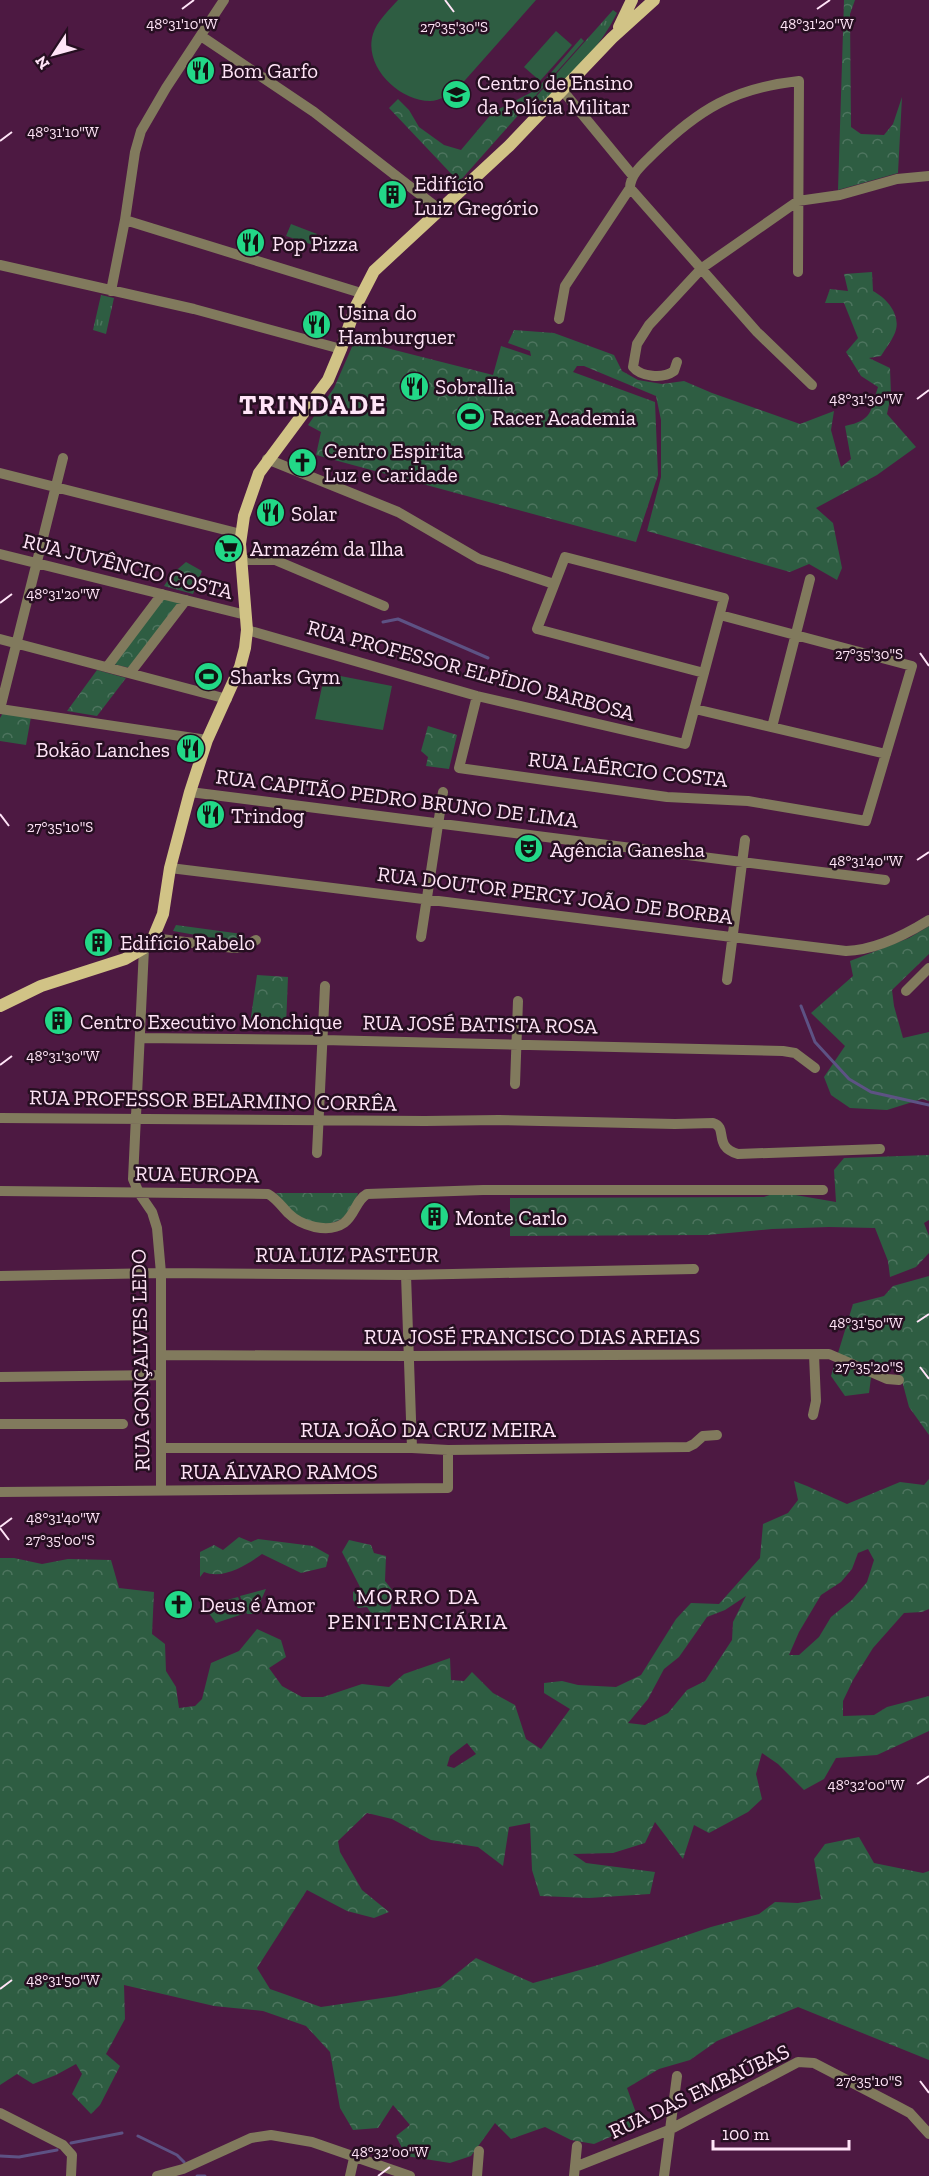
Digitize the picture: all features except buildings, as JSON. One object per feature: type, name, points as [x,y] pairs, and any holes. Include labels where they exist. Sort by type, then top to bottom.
[{"type":"main road","points":[[0,1005],[41,986],[118,962],[144,948],[153,938],[163,914],[170,868],[190,792],[207,740],[240,667],[247,630],[241,534],[248,499],[259,472],[322,389],[341,349],[361,293],[374,271],[383,260],[509,146],[612,38],[642,1]]},
{"type":"street","points":[[111,291],[135,152],[141,131],[159,98],[224,0]]},
{"type":"street","points":[[201,36],[314,112],[440,210]]},
{"type":"street","points":[[558,319],[565,286],[630,188],[633,176],[679,129],[726,98],[759,86],[800,81],[798,272]]},
{"type":"street","points":[[563,91],[633,176]]},
{"type":"street","points":[[677,362],[674,371],[668,375],[643,375],[633,367],[637,344],[649,325],[702,268],[798,201],[840,195],[897,179],[929,176]]},
{"type":"street","points":[[630,188],[757,332],[812,385]]},
{"type":"street","points":[[125,220],[361,293]]},
{"type":"street","points":[[0,265],[194,309],[341,349]]},
{"type":"street","points":[[63,458],[0,709],[207,740]]},
{"type":"street","points":[[267,459],[398,512],[479,559],[554,584]]},
{"type":"street","points":[[0,473],[241,534]]},
{"type":"street","name":"RUA JUVÊNCIO COSTA","points":[[0,554],[246,615]]},
{"type":"street","points":[[704,673],[537,629],[565,557],[724,598],[695,709],[886,754],[912,666],[720,615]]},
{"type":"street","points":[[241,560],[275,560],[384,606]]},
{"type":"street","points":[[772,727],[810,579]]},
{"type":"street","points":[[107,667],[162,594]]},
{"type":"street","points":[[130,673],[186,600]]},
{"type":"street","name":"RUA PROFESSOR ELPÍDIO BARBOSA","points":[[247,630],[477,696],[685,744],[695,709]]},
{"type":"street","points":[[0,639],[226,699]]},
{"type":"street","name":"RUA LAÉRCIO COSTA","points":[[477,696],[459,768],[667,797],[748,801],[866,821],[886,754]]},
{"type":"street","name":"RUA CAPITÃO PEDRO BRUNO DE LIMA","points":[[190,792],[885,880]]},
{"type":"street","points":[[421,937],[443,792]]},
{"type":"street","points":[[727,980],[745,840]]},
{"type":"street","name":"RUA DOUTOR PERCY JOÃO DE BORBA","points":[[170,868],[854,950],[890,940],[929,920]]},
{"type":"street","points":[[153,938],[234,948],[243,947],[256,939]]},
{"type":"street","name":"RUA GONÇALVES LEDO","points":[[144,948],[133,1179],[152,1212],[158,1228],[161,1273],[161,1491]]},
{"type":"street","points":[[906,991],[929,968]]},
{"type":"street","points":[[318,1153],[325,986]]},
{"type":"street","points":[[515,1084],[518,1001]]},
{"type":"street","name":"RUA JOSÉ BATISTA ROSA","points":[[140,1038],[783,1051],[795,1053],[815,1068]]},
{"type":"street","name":"RUA PROFESSOR BELARMINO CORRÊA","points":[[0,1118],[713,1123],[718,1124],[721,1129],[722,1142],[728,1150],[738,1154],[880,1149]]},
{"type":"street","name":"RUA EUROPA","points":[[0,1191],[268,1194],[274,1197],[296,1220],[304,1224],[328,1228],[346,1222],[361,1199],[367,1194],[472,1190],[823,1190]]},
{"type":"street","name":"RUA LUIZ PASTEUR","points":[[0,1276],[161,1273],[405,1275],[694,1269]]},
{"type":"street","points":[[405,1275],[412,1448]]},
{"type":"street","name":"RUA JOSÉ FRANCISCO DIAS AREIAS","points":[[161,1355],[814,1355],[834,1356],[884,1377],[899,1380]]},
{"type":"street","points":[[813,1415],[816,1394],[814,1355]]},
{"type":"street","points":[[0,1377],[161,1375]]},
{"type":"street","points":[[0,1424],[123,1424]]},
{"type":"street","name":"RUA JOÃO DA CRUZ MEIRA","points":[[161,1448],[448,1450],[684,1447],[694,1444],[703,1436],[717,1435]]},
{"type":"street","name":"RUA ÁLVARO RAMOS","points":[[0,1492],[448,1488],[448,1450]]},
{"type":"street","name":"RUA DAS EMBAÚBAS","points":[[575,2172],[669,2130],[798,2062],[814,2063],[910,2113],[929,2134]]},
{"type":"street","points":[[664,2176],[677,2076]]},
{"type":"street","points":[[0,2113],[63,2145],[72,2155],[71,2176]]},
{"type":"street","points":[[157,2176],[174,2172],[245,2140],[262,2135],[312,2142],[410,2176]]},
{"type":"street","points":[[575,2172],[577,2146]]},
{"type":"street","points":[[477,2176],[479,2151]]},
{"type":"street","points":[[350,2176],[354,2158]]},
{"type":"green space","points":[[398,0],[536,0],[459,87],[441,98],[430,101],[407,95],[396,88],[386,80],[373,58],[371,46],[375,29]]},
{"type":"green space","points":[[844,0],[855,0],[850,14],[851,127],[861,134],[884,135],[893,124],[902,97],[898,173],[838,190]]},
{"type":"green space","points":[[613,10],[617,13],[603,37],[568,80],[549,101],[533,100]]},
{"type":"green space","points":[[556,31],[572,45],[540,81],[524,67]]},
{"type":"green space","points":[[581,38],[584,41],[459,182],[389,108],[398,99],[409,110],[419,127],[444,145],[461,150],[493,112],[536,90]]},
{"type":"green space","points":[[291,224],[317,234],[313,245],[286,236]]},
{"type":"green space","points":[[872,272],[873,291],[889,304],[897,322],[894,335],[881,356],[869,358],[890,368],[891,395],[887,414],[916,447],[877,475],[816,508],[833,523],[842,568],[837,580],[809,564],[790,572],[647,531],[661,477],[661,420],[656,396],[584,366],[577,366],[573,372],[655,402],[658,475],[636,542],[316,455],[321,432],[308,425],[334,388],[355,340],[493,375],[501,346],[531,356],[530,351],[508,343],[514,330],[554,333],[614,355],[622,371],[638,380],[662,384],[684,381],[800,424],[834,411],[831,430],[841,467],[851,459],[845,426],[866,418],[878,387],[861,376],[846,352],[858,338],[844,303],[825,303],[830,289],[848,291],[844,274]]},
{"type":"green space","points":[[101,295],[114,298],[106,334],[93,330]]},
{"type":"green space","points":[[186,562],[202,571],[193,594],[164,586],[172,574]]},
{"type":"green space","points":[[163,599],[181,603],[130,668],[113,664]]},
{"type":"green space","points":[[97,670],[126,678],[97,716],[67,711]]},
{"type":"green space","points":[[325,673],[392,686],[383,730],[315,719]]},
{"type":"green space","points":[[4,711],[31,717],[26,745],[0,741],[0,718]]},
{"type":"green space","points":[[428,726],[457,735],[449,769],[426,766],[428,757],[421,751]]},
{"type":"green space","points":[[176,925],[242,934],[245,938],[242,943],[173,931]]},
{"type":"green space","points":[[929,926],[929,954],[892,990],[903,1038],[929,1032],[929,1101],[922,1099],[887,1110],[850,1108],[831,1095],[824,1077],[845,1046],[811,1013],[853,976],[850,961],[909,938]]},
{"type":"green space","points":[[257,975],[288,977],[286,1026],[250,1024]]},
{"type":"green space","points":[[929,1155],[929,1220],[924,1223],[929,1236],[929,1253],[916,1267],[890,1277],[888,1261],[875,1228],[772,1229],[707,1235],[510,1236],[510,1198],[764,1197],[778,1192],[836,1202],[834,1170],[844,1158]]},
{"type":"green space","points":[[276,1193],[358,1193],[350,1211],[344,1217],[338,1221],[322,1224],[299,1217]]},
{"type":"green space","points":[[929,1276],[929,1435],[909,1407],[894,1361],[872,1370],[869,1393],[845,1396],[831,1376],[853,1304],[884,1296],[893,1286]]},
{"type":"green space","points":[[929,1479],[929,1609],[922,1612],[904,1613],[873,1648],[843,1701],[843,1716],[874,1715],[887,1707],[929,1696],[929,1731],[877,1755],[836,1758],[824,1779],[804,1790],[778,1764],[762,1753],[756,1774],[762,1799],[748,1812],[709,1833],[694,1825],[683,1859],[655,1822],[645,1843],[613,1853],[573,1854],[586,1863],[655,1872],[650,1894],[589,1898],[540,1896],[532,1870],[530,1823],[509,1827],[503,1866],[478,1847],[431,1840],[392,1819],[367,1813],[338,1841],[340,1852],[362,1890],[389,1912],[374,1918],[347,1911],[307,1890],[257,1968],[270,1989],[321,2007],[440,1987],[476,1958],[533,1983],[759,1914],[775,1902],[798,1903],[821,1899],[814,1859],[825,1844],[859,1837],[874,1863],[923,1873],[929,1871],[929,2060],[798,2007],[717,2041],[690,2060],[659,2069],[627,2088],[640,2124],[594,2144],[571,2140],[545,2127],[511,2139],[495,2123],[471,2156],[450,2163],[406,2156],[396,2136],[410,2125],[393,2105],[378,2128],[353,2130],[340,2108],[330,2052],[306,2026],[263,2011],[214,2006],[124,1985],[125,2019],[106,2054],[120,2066],[100,2105],[91,2114],[72,2094],[82,2074],[76,2064],[33,2084],[17,2074],[0,2085],[0,1558],[14,1558],[42,1564],[68,1559],[111,1560],[119,1588],[154,1592],[152,1634],[165,1644],[166,1671],[176,1687],[179,1708],[195,1706],[202,1699],[211,1663],[239,1651],[257,1629],[281,1640],[286,1657],[269,1668],[282,1686],[302,1697],[323,1697],[362,1684],[389,1687],[404,1674],[450,1658],[451,1680],[464,1681],[472,1672],[493,1693],[515,1705],[526,1739],[541,1749],[570,1709],[544,1693],[544,1683],[562,1681],[578,1685],[616,1687],[641,1675],[676,1619],[691,1603],[719,1604],[760,1558],[763,1524],[788,1513],[798,1500],[794,1481],[847,1504],[900,1482],[924,1485]],"holes":[[[868,1549],[874,1560],[867,1582],[852,1600],[831,1617],[819,1637],[799,1655],[789,1655],[799,1632],[821,1595],[841,1582],[852,1569],[858,1553]],[[746,1596],[733,1622],[732,1640],[705,1681],[687,1690],[668,1713],[645,1725],[628,1723],[648,1699],[664,1669],[679,1657],[707,1617],[725,1610]],[[467,1743],[476,1754],[454,1768],[447,1766],[450,1756]]]},
{"type":"green space","points":[[239,1537],[251,1542],[258,1539],[313,1546],[329,1555],[326,1567],[301,1573],[262,1554],[227,1573],[204,1572],[200,1577],[200,1552],[214,1545],[223,1550]]},
{"type":"green space","points":[[349,1540],[371,1545],[374,1553],[386,1556],[385,1581],[393,1591],[386,1622],[376,1621],[367,1607],[358,1608],[353,1600],[353,1592],[360,1587],[342,1552]]},
{"type":"green space","points":[[266,1589],[255,1614],[247,1614],[240,1596]]},
{"type":"green space","points":[[238,1597],[246,1613],[216,1623],[208,1612],[212,1604]]},
{"type":"waterway","points":[[383,622],[398,619],[488,658]]},
{"type":"waterway","points":[[801,1006],[815,1042],[849,1079],[871,1092],[929,1105]]},
{"type":"waterway","points":[[71,2143],[122,2133]]},
{"type":"waterway","points":[[138,2136],[177,2155],[184,2162]]},
{"type":"waterway","points":[[0,2156],[19,2157],[57,2150]]},
{"type":"waterway","points":[[197,2176],[205,2176]]},
{"type":"place","name":"Bom Garfo","points":[[200,70]]},
{"type":"place","name":"Centro de Ensino da Polícia Militar","points":[[456,94]]},
{"type":"place","name":"Edifício Luiz Gregório","points":[[393,195]]},
{"type":"place","name":"Pop Pizza","points":[[251,243]]},
{"type":"place","name":"Usina do Hamburguer","points":[[317,324]]},
{"type":"place","name":"Sobrallia","points":[[414,386]]},
{"type":"place","name":"Racer Academia","points":[[471,417]]},
{"type":"place","name":"Centro Espirita Luz e Caridade","points":[[303,462]]},
{"type":"place","name":"Solar","points":[[270,513]]},
{"type":"place","name":"Armazém da Ilha","points":[[229,548]]},
{"type":"place","name":"Sharks Gym","points":[[209,676]]},
{"type":"place","name":"Bokão Lanches","points":[[191,749]]},
{"type":"place","name":"Trindog","points":[[210,815]]},
{"type":"place","name":"Agência Ganesha","points":[[529,849]]},
{"type":"place","name":"Edifício Rabelo","points":[[99,942]]},
{"type":"place","name":"Centro Executivo Monchique","points":[[59,1021]]},
{"type":"place","name":"Monte Carlo","points":[[434,1217]]},
{"type":"place","name":"Deus é Amor","points":[[179,1604]]},
{"type":"district","name":"TRINDADE","points":[[313,405]]},
{"type":"district","name":"MORRO DA PENITENCIÁRIA","points":[[418,1608]]}]
